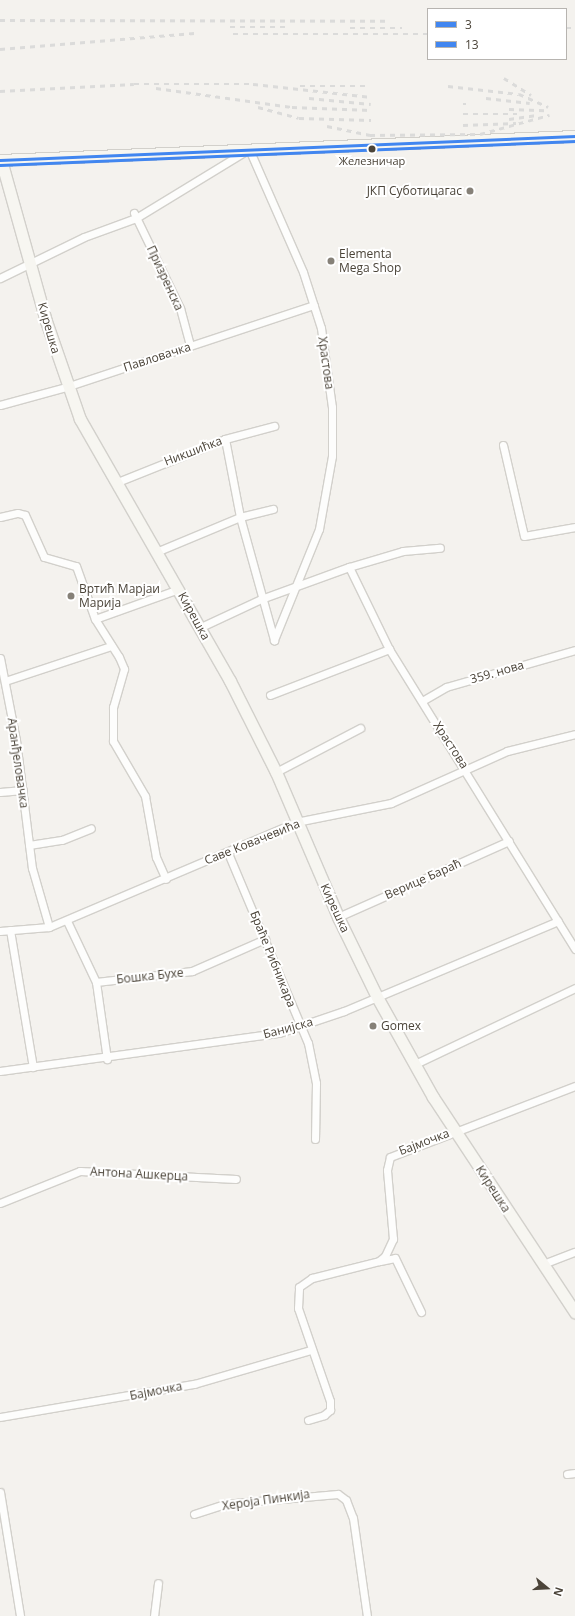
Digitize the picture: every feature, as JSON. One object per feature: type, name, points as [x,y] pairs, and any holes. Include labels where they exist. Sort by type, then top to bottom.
[{"type":"street","points":[[0,160],[575,136]]},
{"type":"street","points":[[0,278],[84,237],[135,216],[249,149]]},
{"type":"street","name":"Храстова","points":[[249,149],[287,234],[314,305],[329,379],[332,456],[320,529],[298,586],[274,640],[261,599]]},
{"type":"street","name":"Кирешка","points":[[0,160],[66,387],[115,483],[201,627],[276,772],[296,822],[338,917],[377,997],[454,1130],[574,1310]]},
{"type":"street","name":"Призренска","points":[[135,216],[180,308],[190,346]]},
{"type":"street","name":"Павловачка","points":[[0,405],[66,387],[314,305]]},
{"type":"street","name":"Никшићка","points":[[115,483],[225,439],[274,426]]},
{"type":"street","points":[[225,439],[240,517],[261,599]]},
{"type":"street","points":[[503,445],[524,536],[575,527]]},
{"type":"street","points":[[156,552],[240,517],[273,509]]},
{"type":"street","points":[[0,517],[18,513],[24,515],[44,557],[76,566],[95,619],[124,669],[113,707],[113,741],[146,796],[156,857],[166,878]]},
{"type":"street","points":[[201,627],[261,599],[349,567],[403,551],[440,548]]},
{"type":"street","name":"Храстова","points":[[349,567],[389,649],[466,768],[558,920]]},
{"type":"street","points":[[95,619],[179,589]]},
{"type":"street","points":[[5,682],[111,646]]},
{"type":"street","points":[[270,695],[389,649]]},
{"type":"street","name":"359. нова","points":[[422,701],[446,686],[575,650]]},
{"type":"street","name":"Аранђеловачка","points":[[0,658],[23,790],[29,845],[49,928]]},
{"type":"street","points":[[276,772],[360,728]]},
{"type":"street","name":"Саве Ковачевића","points":[[0,931],[49,928],[228,853],[296,822],[391,803],[466,768],[507,751],[575,734]]},
{"type":"street","points":[[0,792],[23,790]]},
{"type":"street","points":[[29,845],[62,840],[91,828]]},
{"type":"street","name":"Верице Бараћ","points":[[338,917],[509,841]]},
{"type":"street","name":"Браће Рибникара","points":[[228,853],[265,939],[314,1063],[315,1139]]},
{"type":"street","points":[[68,920],[96,982],[107,1059]]},
{"type":"street","points":[[558,920],[575,949]]},
{"type":"street","name":"Банијска","points":[[0,1071],[107,1059],[256,1037],[300,1026],[377,997],[558,920]]},
{"type":"street","points":[[10,930],[33,1067]]},
{"type":"street","name":"Бошка Бухе","points":[[96,982],[192,971],[265,939]]},
{"type":"street","points":[[415,1064],[575,988]]},
{"type":"street","points":[[454,1130],[575,1086]]},
{"type":"street","name":"Бајмочка","points":[[421,1312],[391,1247],[387,1170],[390,1157],[454,1130]]},
{"type":"street","name":"Антона Ашкерца","points":[[0,1203],[80,1171],[236,1179]]},
{"type":"street","points":[[379,1261],[391,1247]]},
{"type":"street","points":[[543,1264],[575,1252]]},
{"type":"street","points":[[308,1420],[330,1410],[310,1350],[296,1296],[299,1287],[312,1278],[396,1258]]},
{"type":"street","name":"Бајмочка","points":[[0,1417],[194,1384],[310,1350]]},
{"type":"street","points":[[0,1492],[3,1533],[20,1616]]},
{"type":"street","name":"Хероја Пинкија","points":[[194,1514],[224,1504],[338,1494],[346,1500],[353,1518],[367,1616]]},
{"type":"street","points":[[154,1616],[158,1583]]},
{"type":"railway","points":[[0,20],[385,21]]},
{"type":"railway","points":[[230,27],[290,27]]},
{"type":"railway","points":[[350,28],[402,28]]},
{"type":"railway","points":[[567,28],[575,28]]},
{"type":"railway","points":[[0,49],[194,33]]},
{"type":"railway","points":[[233,34],[427,34]]},
{"type":"railway","points":[[504,78],[531,95]]},
{"type":"railway","points":[[0,91],[134,84],[253,84],[371,97]]},
{"type":"railway","points":[[300,86],[368,86]]},
{"type":"railway","points":[[448,86],[519,94],[548,107]]},
{"type":"railway","points":[[156,88],[292,107],[371,110]]},
{"type":"railway","points":[[309,98],[371,104]]},
{"type":"railway","points":[[486,98],[530,103]]},
{"type":"railway","points":[[258,107],[299,118],[371,120]]},
{"type":"railway","points":[[509,109],[545,110]]},
{"type":"railway","points":[[463,114],[517,114]]},
{"type":"railway","points":[[509,119],[537,115]]},
{"type":"railway","points":[[327,126],[370,135],[480,134],[549,115]]},
{"type":"railway","points":[[463,125],[516,123]]},
{"type":"transit line","name":"3","points":[[0,160],[575,136]]},
{"type":"transit line","name":"13","points":[[0,165],[575,141]]},
{"type":"place","name":"Железничар","points":[[372,149]]},
{"type":"place","name":"ЈКП Суботицагас","points":[[470,191]]},
{"type":"place","name":"Elementa Mega Shop","points":[[331,261]]},
{"type":"place","name":"Вртић Марјаи Марија","points":[[71,596]]},
{"type":"place","name":"Gomex","points":[[373,1026]]}]
